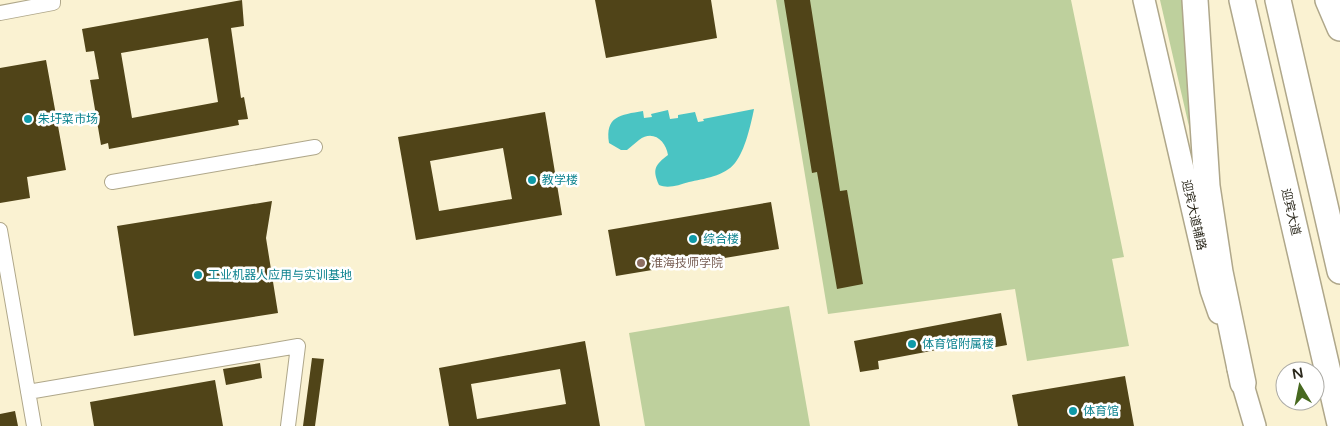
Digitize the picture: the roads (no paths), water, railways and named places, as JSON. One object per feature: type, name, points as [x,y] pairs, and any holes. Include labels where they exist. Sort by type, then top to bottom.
[{"type":"highway","points":[[1195,0],[1207,186],[1220,272],[1244,382]]},
{"type":"highway","name":"迎宾大道","points":[[1242,0],[1340,424]]},
{"type":"highway","points":[[1278,0],[1340,271]]},
{"type":"highway","points":[[1328,0],[1340,28]]},
{"type":"main road","name":"迎宾大道辅路","points":[[1144,0],[1211,290],[1244,382],[1255,426]]},
{"type":"street","points":[[0,13],[53,2]]},
{"type":"street","points":[[112,182],[315,146]]},
{"type":"street","points":[[0,230],[34,426]]},
{"type":"street","points":[[28,392],[298,346],[288,426]]},
{"type":"water","points":[[754,109],[745,145],[739,158],[731,167],[714,176],[670,187],[659,185],[655,171],[660,162],[668,155],[665,145],[658,138],[654,136],[644,137],[627,150],[621,150],[609,143],[609,127],[612,122],[616,118],[627,114],[643,111],[644,118],[652,117],[651,114],[668,110],[670,119],[678,118],[678,115],[695,112],[698,122],[704,121],[703,119]]},
{"type":"place","name":"朱圩菜市场","points":[[28,119]]},
{"type":"place","name":"教学楼","points":[[532,180]]},
{"type":"place","name":"综合楼","points":[[693,239]]},
{"type":"place","name":"淮海技师学院","points":[[641,263]]},
{"type":"place","name":"工业机器人应用与实训基地","points":[[198,275]]},
{"type":"place","name":"体育馆附属楼","points":[[912,344]]},
{"type":"place","name":"体育馆","points":[[1073,411]]}]
